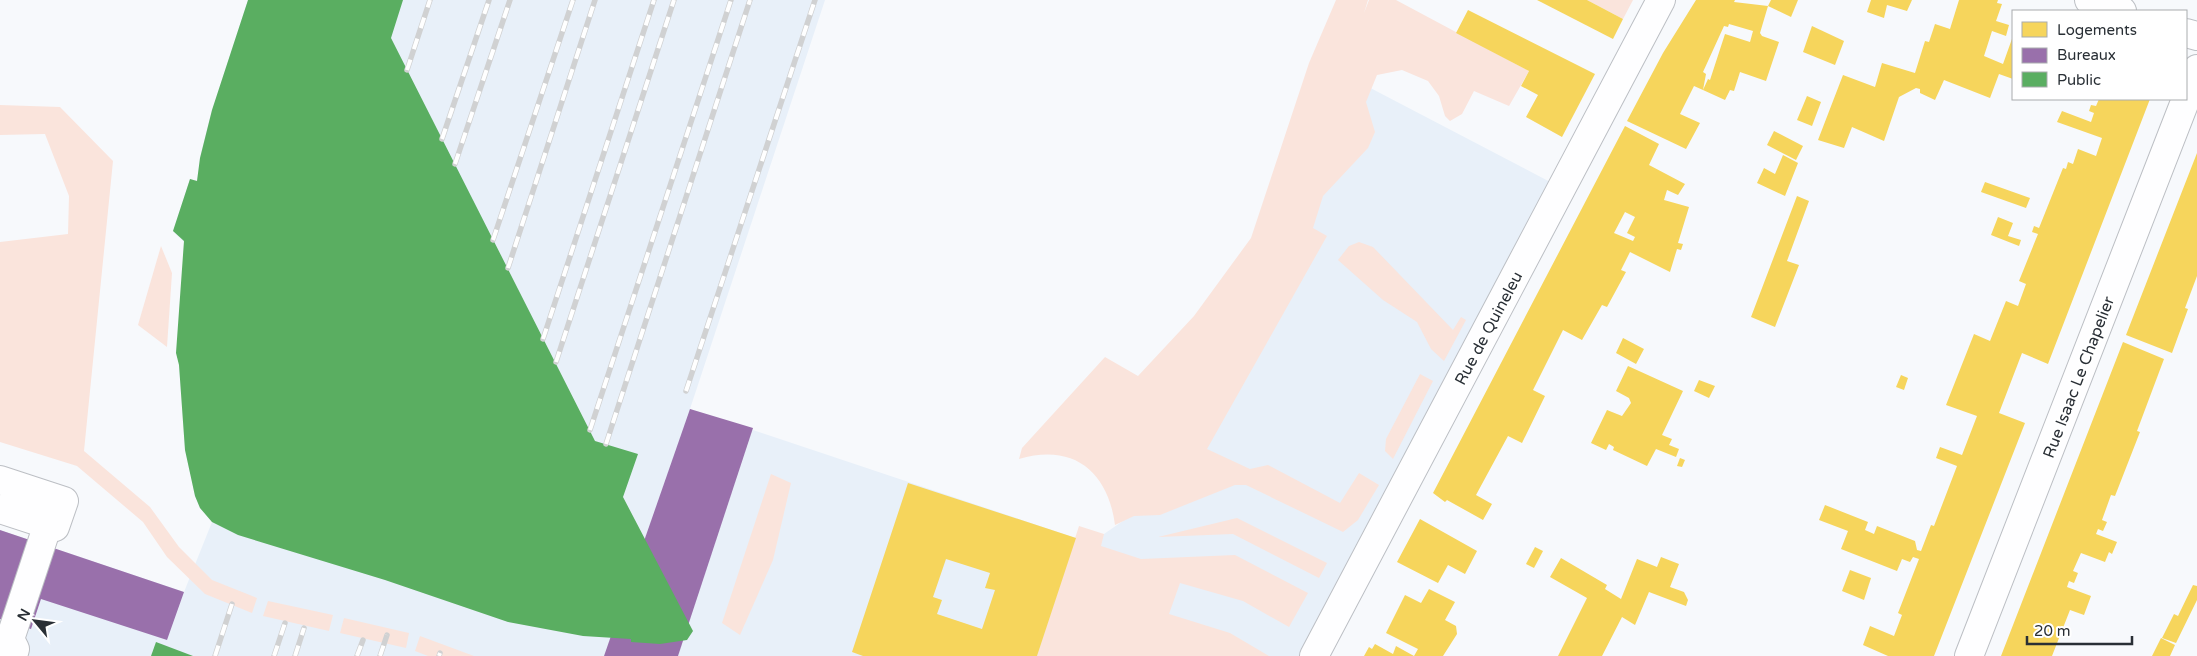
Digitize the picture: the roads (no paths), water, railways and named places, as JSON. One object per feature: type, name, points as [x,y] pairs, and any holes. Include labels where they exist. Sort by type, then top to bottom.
[{"type":"street","name":"Rue de Quineleu","points":[[1314,656],[1661,0]]},
{"type":"street","points":[[2089,0],[2119,10]]},
{"type":"street","name":"Rue Isaac Le Chapelier","points":[[2187,96],[2197,70]]},
{"type":"street","name":"Rue Isaac Le Chapelier","points":[[1970,656],[2186,100]]},
{"type":"street","points":[[0,480],[64,501],[55,527],[0,509]]},
{"type":"street","points":[[13,656],[15,649],[10,639],[48,524]]},
{"type":"railway","points":[[407,70],[430,0]]},
{"type":"railway","points":[[442,139],[489,0]]},
{"type":"railway","points":[[455,164],[510,0]]},
{"type":"railway","points":[[493,240],[573,0]]},
{"type":"railway","points":[[508,268],[595,0]]},
{"type":"railway","points":[[543,339],[654,0]]},
{"type":"railway","points":[[556,362],[674,0]]},
{"type":"railway","points":[[590,430],[731,0]]},
{"type":"railway","points":[[606,444],[750,0]]},
{"type":"railway","points":[[686,391],[815,0]]},
{"type":"railway","points":[[215,656],[232,604]]},
{"type":"railway","points":[[274,656],[285,623]]},
{"type":"railway","points":[[295,656],[304,628]]},
{"type":"railway","points":[[380,656],[387,635]]},
{"type":"railway","points":[[357,656],[363,640]]}]
